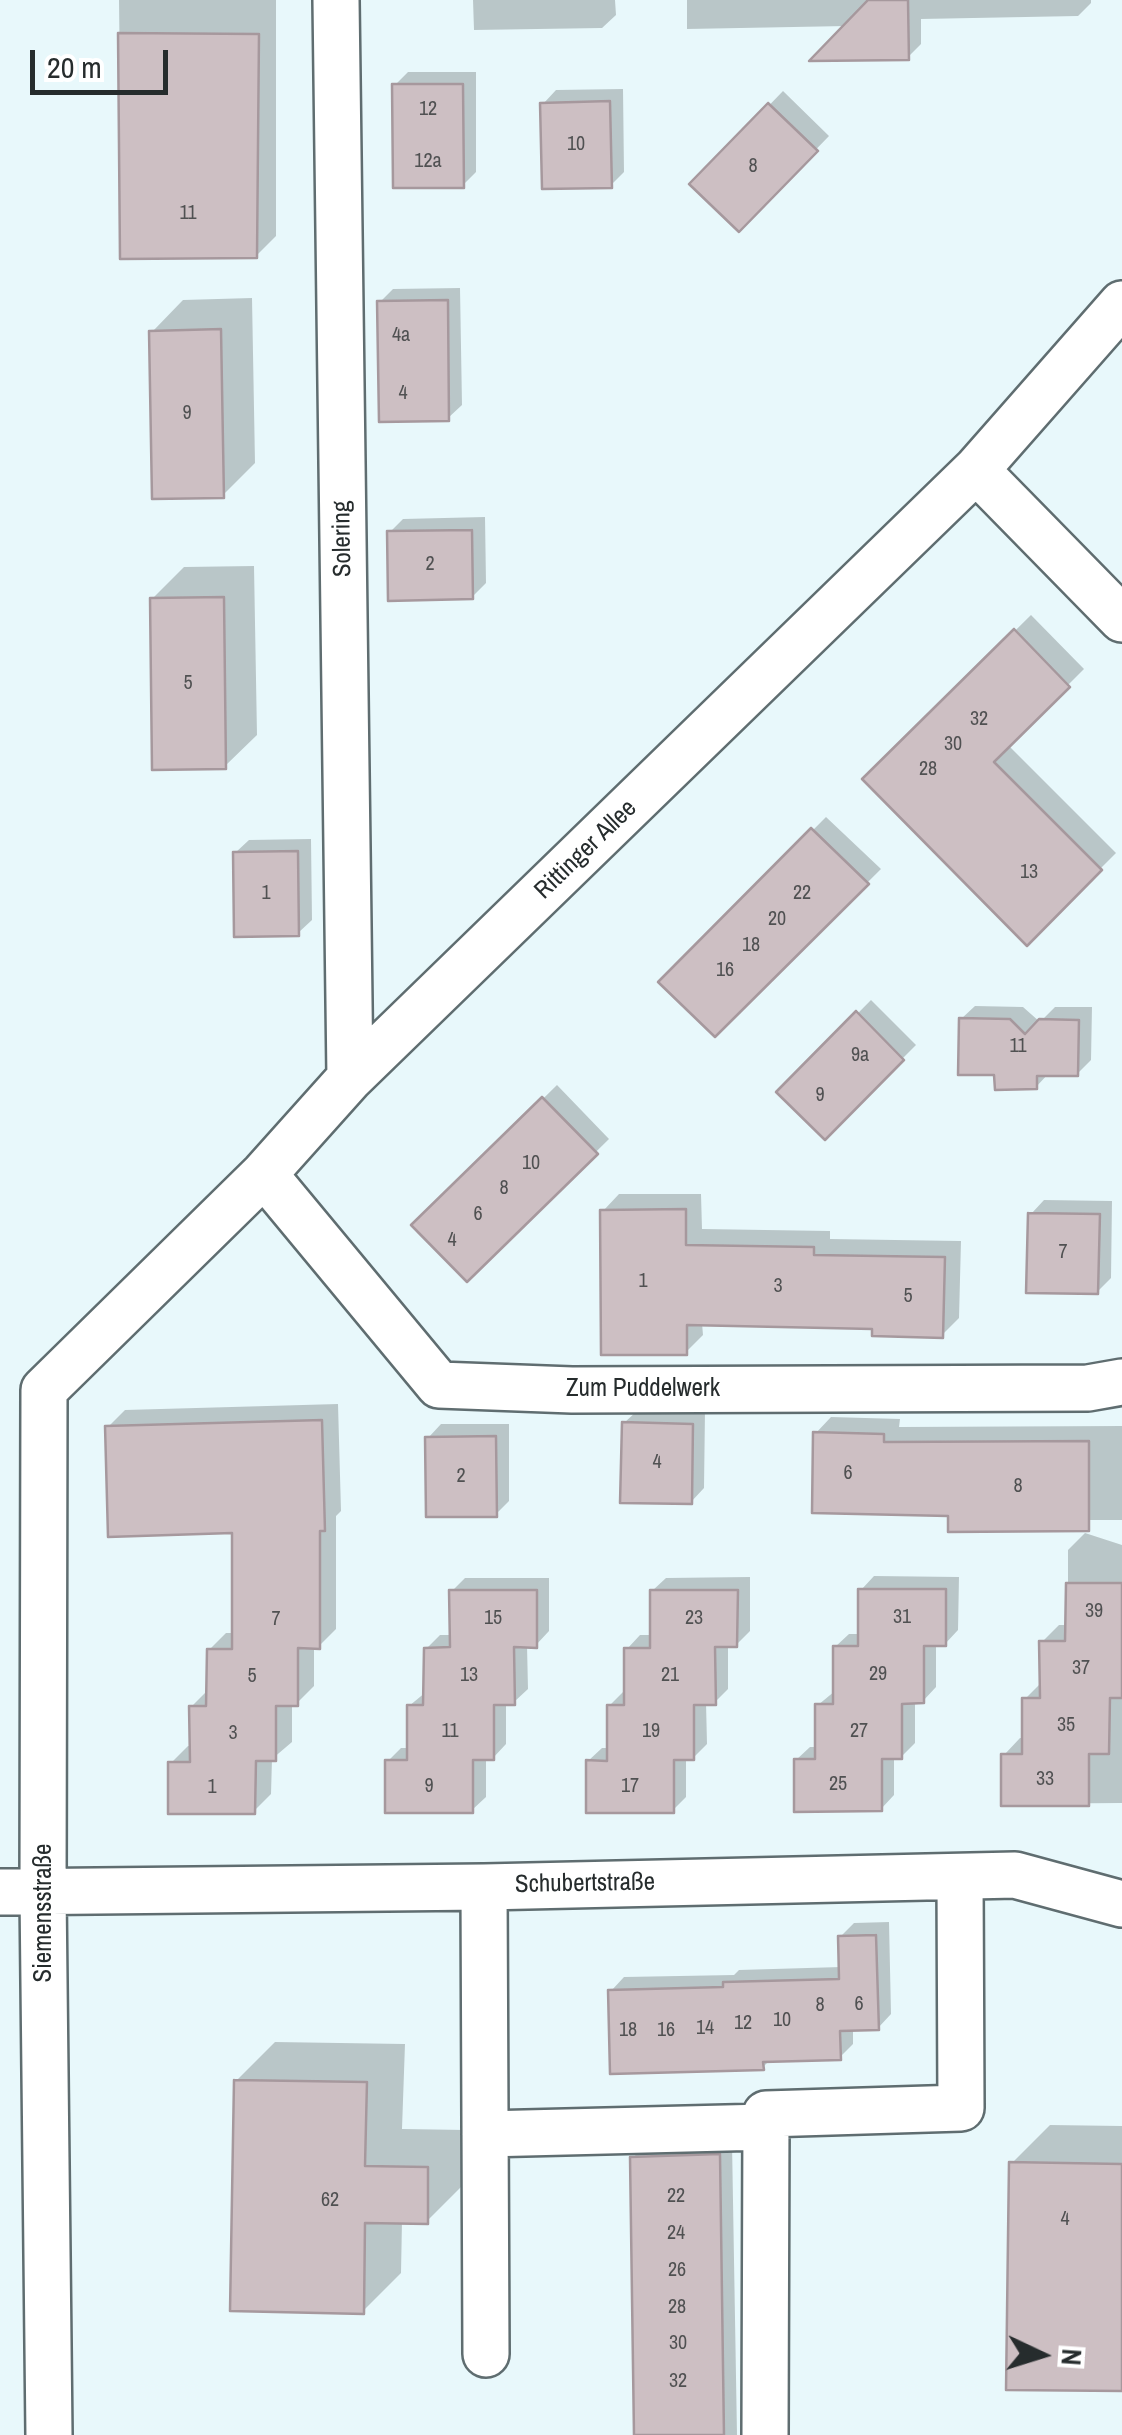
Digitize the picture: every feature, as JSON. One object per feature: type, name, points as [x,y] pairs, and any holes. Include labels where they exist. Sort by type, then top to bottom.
[{"type":"street","name":"Solering","points":[[336,0],[350,1078]]},
{"type":"street","name":"Rittinger Allee","points":[[44,1390],[264,1174],[350,1078],[976,470],[1122,304]]},
{"type":"street","points":[[976,470],[1122,619]]},
{"type":"street","name":"Zum Puddelwerk","points":[[264,1174],[439,1385],[592,1390],[1088,1388],[1122,1382]]},
{"type":"street","name":"Siemensstraße","points":[[44,1390],[22,1892],[50,2435]]},
{"type":"street","name":"Schubertstraße","points":[[22,1892],[1015,1875],[1122,1904]]},
{"type":"street","points":[[764,2435],[766,2114],[961,2108],[960,1876]]},
{"type":"street","points":[[484,1886],[486,2354]]},
{"type":"street","points":[[485,2134],[766,2127]]},
{"type":"building","points":[[868,0],[908,0],[909,60],[809,61]]},
{"type":"building","points":[[118,33],[259,34],[257,258],[120,259]]},
{"type":"building","points":[[392,84],[463,84],[464,188],[393,188]]},
{"type":"building","points":[[610,101],[612,188],[542,189],[540,103]]},
{"type":"building","points":[[768,103],[818,151],[739,232],[689,184]]},
{"type":"building","points":[[448,300],[449,421],[379,422],[377,301]]},
{"type":"building","points":[[221,329],[224,498],[152,499],[149,331]]},
{"type":"building","points":[[472,530],[473,599],[388,601],[387,531]]},
{"type":"building","points":[[224,597],[226,769],[152,770],[150,598]]},
{"type":"building","points":[[1014,629],[1070,687],[994,762],[1102,870],[1027,946],[862,779]]},
{"type":"building","points":[[811,828],[869,884],[715,1037],[658,982]]},
{"type":"building","points":[[298,851],[299,936],[234,937],[233,852]]},
{"type":"building","points":[[856,1011],[904,1060],[825,1140],[776,1092]]},
{"type":"building","points":[[959,1018],[1010,1019],[1025,1034],[1039,1019],[1079,1020],[1078,1076],[1037,1076],[1037,1089],[995,1090],[994,1075],[958,1075]]},
{"type":"building","points":[[542,1097],[598,1154],[467,1282],[411,1225]]},
{"type":"building","points":[[686,1209],[686,1245],[814,1247],[814,1255],[945,1257],[943,1338],[872,1336],[872,1329],[687,1325],[687,1355],[601,1355],[600,1210]]},
{"type":"building","points":[[1028,1213],[1100,1214],[1098,1294],[1026,1293]]},
{"type":"building","points":[[322,1420],[325,1531],[320,1531],[320,1649],[298,1648],[298,1706],[276,1706],[276,1761],[256,1761],[255,1814],[168,1814],[168,1762],[190,1762],[189,1706],[206,1706],[207,1649],[232,1649],[232,1533],[108,1537],[105,1426]]},
{"type":"building","points":[[622,1422],[693,1424],[692,1504],[620,1503]]},
{"type":"building","points":[[813,1432],[884,1434],[884,1442],[1089,1441],[1089,1531],[948,1532],[948,1516],[812,1513]]},
{"type":"building","points":[[496,1436],[497,1517],[426,1517],[425,1437]]},
{"type":"building","points":[[1066,1583],[1122,1583],[1122,1698],[1110,1698],[1109,1754],[1089,1754],[1089,1806],[1001,1806],[1001,1754],[1022,1754],[1022,1698],[1040,1698],[1039,1641],[1065,1641]]},
{"type":"building","points":[[858,1589],[946,1589],[946,1646],[924,1646],[924,1703],[902,1704],[902,1759],[882,1759],[882,1811],[794,1812],[794,1759],[815,1759],[815,1704],[833,1704],[833,1646],[858,1646]]},
{"type":"building","points":[[449,1590],[537,1590],[537,1648],[514,1647],[515,1705],[494,1705],[494,1760],[473,1760],[473,1813],[385,1813],[385,1760],[407,1760],[407,1705],[423,1705],[424,1648],[450,1647]]},
{"type":"building","points":[[650,1590],[738,1590],[737,1647],[715,1647],[716,1705],[694,1705],[694,1760],[674,1760],[674,1813],[586,1813],[586,1760],[607,1761],[607,1705],[624,1705],[624,1648],[650,1648]]},
{"type":"building","points":[[876,1935],[879,2030],[840,2031],[841,2060],[763,2062],[764,2070],[610,2074],[608,1990],[839,1979],[838,1936]]},
{"type":"building","points":[[234,2080],[367,2082],[365,2166],[428,2167],[428,2224],[365,2223],[364,2314],[230,2311]]},
{"type":"building","points":[[720,2154],[724,2435],[634,2435],[630,2157]]},
{"type":"building","points":[[1009,2162],[1122,2164],[1122,2391],[1006,2390]]}]
